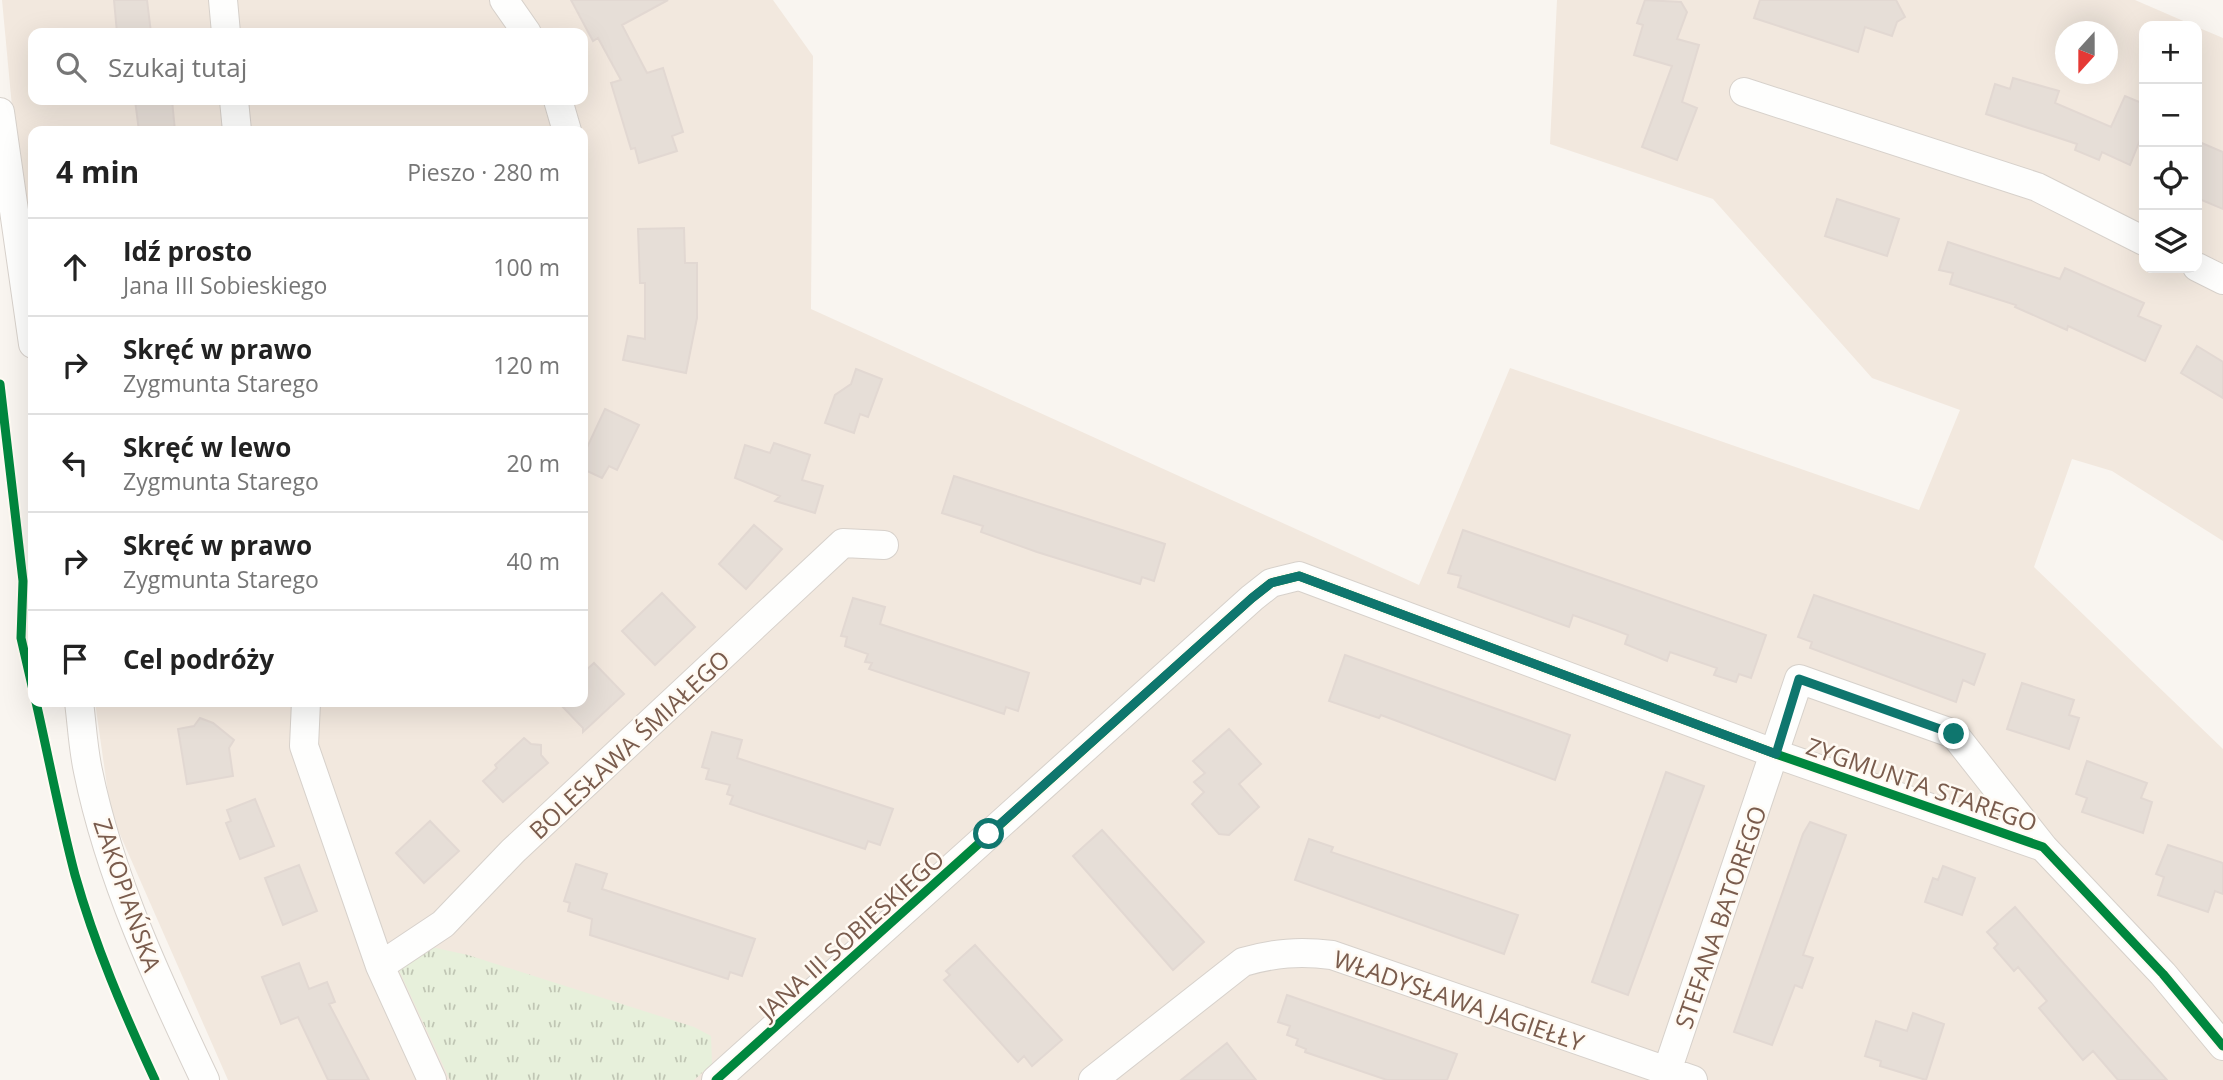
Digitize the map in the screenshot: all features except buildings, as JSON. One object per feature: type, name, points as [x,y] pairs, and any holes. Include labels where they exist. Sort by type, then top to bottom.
[{"type":"street","points":[[223,0],[226,28]]},
{"type":"street","points":[[505,0],[524,28]]},
{"type":"street","points":[[1744,92],[2037,187],[2139,238]]},
{"type":"street","points":[[234,105],[236,126]]},
{"type":"street","points":[[559,105],[566,126]]},
{"type":"street","points":[[0,112],[28,309]]},
{"type":"street","points":[[2202,270],[2223,280]]},
{"type":"street","name":"BOLESŁAWA ŚMIAŁEGO","points":[[380,966],[443,924],[513,851],[843,543],[884,545]]},
{"type":"street","name":"ZYGMUNTA STAREGO","points":[[1299,576],[1776,754],[2043,847]]},
{"type":"street","name":"JANA III SOBIESKIEGO","points":[[722,1078],[1252,598],[1271,583],[1299,576]]},
{"type":"street","name":"ZYGMUNTA STAREGO","points":[[1776,754],[1799,679],[1954,734],[2043,847],[2163,974],[2223,1046]]},
{"type":"street","name":"ZAKOPIAŃSKA","points":[[80,707],[88,770],[112,860],[155,974],[205,1080]]},
{"type":"street","points":[[306,707],[304,746],[380,966],[432,1080]]},
{"type":"street","name":"STEFANA BATOREGO","points":[[1665,1075],[1776,754]]},
{"type":"street","name":"WŁADYSŁAWA JAGIEŁŁY","points":[[1093,1080],[1243,962],[1273,953],[1303,951],[1332,955],[1665,1075],[1693,1080]]},
{"type":"shaded area","points":[[2,0],[773,0],[813,56],[811,309],[1419,585],[1510,368],[1919,510],[1960,410],[1872,378],[1713,199],[1550,144],[1557,0],[2135,0],[2183,21],[2139,21],[2139,273],[2202,273],[2202,29],[2223,38],[2223,541],[2112,471],[2072,459],[2034,567],[2223,749],[2223,1080],[228,1080],[111,814],[96,707],[588,707],[588,126],[28,126],[28,236],[17,160]]},
{"type":"green space","points":[[422,945],[468,955],[694,1027],[711,1036],[712,1064],[694,1080],[450,1080],[396,964]]},
{"type":"cycle path","points":[[0,384],[23,581],[21,638],[28,668]]},
{"type":"cycle path","points":[[716,1080],[1252,598],[1271,583],[1299,576],[1776,754],[2043,847],[2163,974],[2223,1046]]},
{"type":"cycle path","points":[[37,707],[64,832],[83,901],[111,979],[155,1080]]},
{"type":"route","points":[[989,834],[1252,598],[1271,583],[1299,576],[1776,754],[1799,679],[1954,734]]}]
